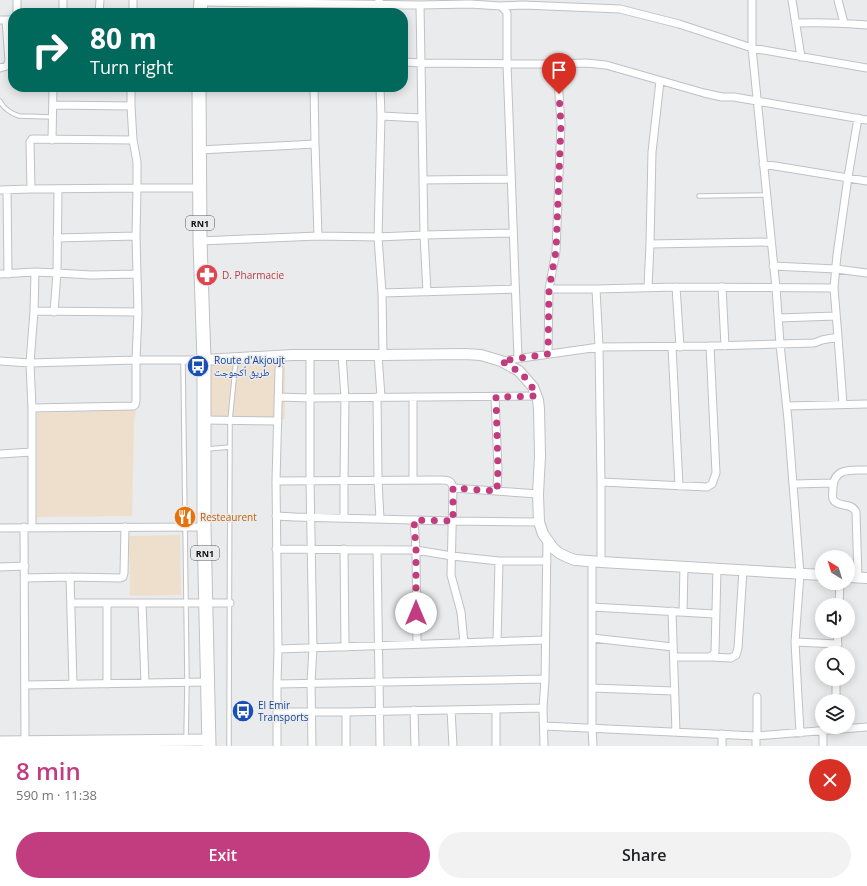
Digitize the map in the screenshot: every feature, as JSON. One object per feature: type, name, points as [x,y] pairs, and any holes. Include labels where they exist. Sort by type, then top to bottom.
[{"type":"highway","name":"RN1","points":[[199,92],[200,241],[204,360],[204,527],[209,743]]},
{"type":"main road","points":[[0,742],[25,742],[39,744],[186,741],[209,743]]},
{"type":"street","points":[[752,0],[752,48],[794,484],[800,574],[795,642],[800,733]]},
{"type":"street","points":[[792,0],[801,57]]},
{"type":"street","points":[[838,0],[844,23]]},
{"type":"street","points":[[201,5],[313,6],[379,2],[620,9],[679,24],[752,48],[867,68]]},
{"type":"street","points":[[423,4],[422,118],[424,235],[427,292]]},
{"type":"street","points":[[501,6],[507,13],[507,64],[518,358]]},
{"type":"street","points":[[6,20],[8,47]]},
{"type":"street","points":[[796,24],[818,22],[867,25]]},
{"type":"street","points":[[408,62],[507,64],[586,63],[606,65],[704,94],[757,100],[867,120]]},
{"type":"street","points":[[548,354],[549,289],[556,251],[561,124],[557,64]]},
{"type":"street","points":[[648,287],[652,152],[660,81]]},
{"type":"street","points":[[52,140],[54,92]]},
{"type":"street","points":[[32,408],[135,405],[138,312],[136,274],[137,162],[133,140],[132,92]]},
{"type":"street","points":[[314,92],[318,236]]},
{"type":"street","points":[[380,92],[378,237],[382,293],[378,480],[380,519]]},
{"type":"street","points":[[53,105],[131,106]]},
{"type":"street","points":[[381,116],[422,118]]},
{"type":"street","points":[[844,404],[834,288],[837,254],[858,118]]},
{"type":"street","points":[[31,189],[31,140],[133,140]]},
{"type":"street","points":[[200,150],[315,144]]},
{"type":"street","points":[[763,164],[867,180]]},
{"type":"street","points":[[423,180],[511,179]]},
{"type":"street","points":[[8,274],[4,240],[3,190],[200,188]]},
{"type":"street","points":[[54,312],[57,273],[58,189]]},
{"type":"street","points":[[200,241],[318,236],[378,237],[513,233]]},
{"type":"street","points":[[57,238],[136,236]]},
{"type":"street","points":[[650,244],[771,242]]},
{"type":"street","points":[[773,266],[836,269],[867,273]]},
{"type":"street","points":[[0,274],[35,272],[91,275],[136,274]]},
{"type":"street","points":[[25,742],[25,566],[32,452],[30,363],[35,272]]},
{"type":"street","points":[[549,289],[676,286],[834,288]]},
{"type":"street","points":[[676,286],[680,347]]},
{"type":"street","points":[[722,287],[725,346]]},
{"type":"street","points":[[382,293],[515,289]]},
{"type":"street","points":[[593,746],[592,607],[601,482],[599,348],[596,289]]},
{"type":"street","points":[[34,311],[138,312]]},
{"type":"street","points":[[778,318],[836,316]]},
{"type":"street","points":[[501,361],[599,348],[814,343],[838,337]]},
{"type":"street","points":[[601,482],[707,487],[712,484],[716,473],[710,346]]},
{"type":"street","points":[[672,347],[679,486]]},
{"type":"street","points":[[0,361],[30,363],[204,360],[236,357],[310,355],[481,355],[501,361],[519,371],[532,387],[536,396],[539,409],[539,522],[543,534],[559,552],[574,560],[596,562],[815,575]]},
{"type":"street","points":[[310,355],[310,480],[313,647],[312,746]]},
{"type":"street","points":[[342,355],[346,398],[344,518]]},
{"type":"street","points":[[277,746],[278,649],[276,481],[279,369]]},
{"type":"street","points":[[278,397],[346,398],[536,396]]},
{"type":"street","points":[[412,397],[413,480]]},
{"type":"street","points":[[496,397],[498,469],[497,491]]},
{"type":"street","points":[[786,406],[867,404]]},
{"type":"street","points":[[204,420],[278,421]]},
{"type":"street","points":[[0,454],[32,452]]},
{"type":"street","points":[[863,578],[855,508],[834,501],[833,482],[838,473],[842,471],[867,470]]},
{"type":"street","points":[[276,481],[448,480],[452,484],[453,488],[451,575],[461,612],[464,643]]},
{"type":"street","points":[[794,484],[833,482]]},
{"type":"street","points":[[453,488],[538,494]]},
{"type":"street","points":[[276,516],[311,518],[539,522]]},
{"type":"street","points":[[414,520],[416,550],[416,644]]},
{"type":"street","points":[[25,578],[120,578],[124,573],[125,527]]},
{"type":"street","points":[[0,528],[204,527]]},
{"type":"street","points":[[544,746],[543,708],[546,640],[547,540]]},
{"type":"street","points":[[276,549],[416,550],[452,556],[499,561],[547,561]]},
{"type":"street","points":[[344,550],[345,647]]},
{"type":"street","points":[[377,550],[380,746]]},
{"type":"street","points":[[497,642],[499,561]]},
{"type":"street","points":[[0,567],[25,566]]},
{"type":"street","points":[[683,612],[684,567]]},
{"type":"street","points":[[710,657],[715,652],[717,569]]},
{"type":"street","points":[[674,657],[731,658],[736,655],[738,648],[744,570]]},
{"type":"street","points":[[70,577],[73,684]]},
{"type":"street","points":[[71,603],[230,604]]},
{"type":"street","points":[[107,603],[107,684]]},
{"type":"street","points":[[142,603],[145,683]]},
{"type":"street","points":[[592,607],[715,614]]},
{"type":"street","points":[[672,611],[676,732]]},
{"type":"street","points":[[592,638],[673,647]]},
{"type":"street","points":[[795,642],[838,644],[838,638]]},
{"type":"street","points":[[278,649],[546,640]]},
{"type":"street","points":[[277,684],[545,679]]},
{"type":"street","points":[[25,685],[207,682]]},
{"type":"street","points":[[592,688],[674,691]]},
{"type":"street","points":[[756,746],[757,696]]},
{"type":"street","points":[[277,712],[543,708]]},
{"type":"street","points":[[496,709],[496,746]]},
{"type":"street","points":[[414,710],[415,746]]},
{"type":"street","points":[[451,710],[453,746]]},
{"type":"street","points":[[346,712],[346,746]]},
{"type":"street","points":[[544,726],[756,736],[815,732]]},
{"type":"street","points":[[855,727],[867,727]]},
{"type":"street","points":[[722,734],[722,746]]},
{"type":"street","points":[[823,734],[823,746]]},
{"type":"lane","points":[[0,101],[14,115],[52,117]]},
{"type":"lane","points":[[699,196],[766,195]]},
{"type":"lane","points":[[229,746],[230,420],[236,357]]},
{"type":"lane","points":[[183,360],[187,682],[186,741]]},
{"type":"lane","points":[[204,450],[230,447]]},
{"type":"shaded area","points":[[285,359],[285,419],[209,418],[208,363]]},
{"type":"shaded area","points":[[136,410],[134,422],[132,516],[37,517],[37,413]]},
{"type":"shaded area","points":[[180,535],[181,595],[130,596],[129,536]]},
{"type":"place","name":"D. Pharmacie","points":[[207,275]]},
{"type":"place","name":"Route d'Akjoujt طريق أكجوجت","points":[[198,366]]},
{"type":"place","name":"Resteaurent","points":[[185,517]]},
{"type":"place","name":"El Emir Transports","points":[[243,711]]},
{"type":"route","points":[[416,613],[416,550],[414,520],[453,521],[453,488],[497,491],[498,469],[496,397],[536,396],[532,387],[519,371],[501,361],[548,354],[549,289],[556,251],[561,124],[559,94]]}]
